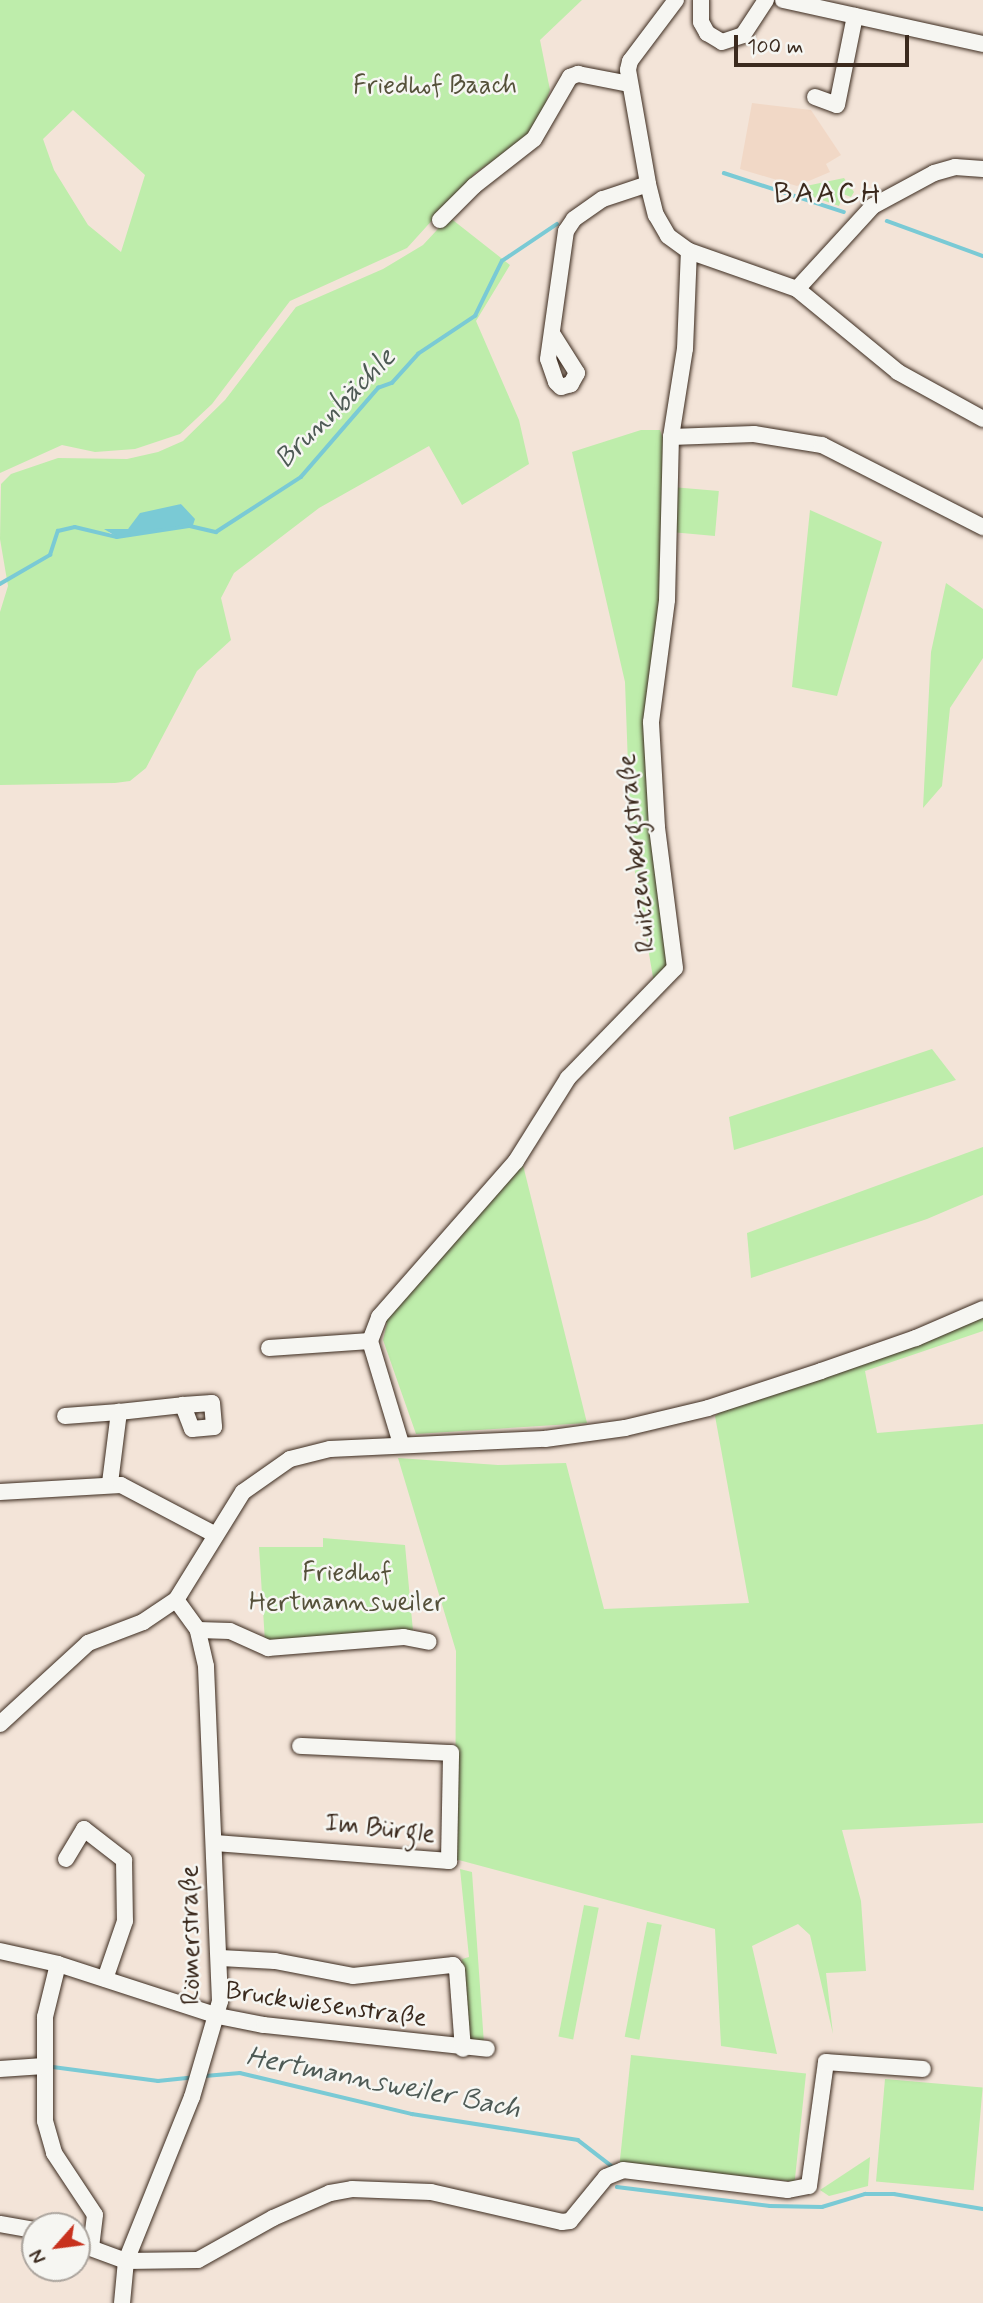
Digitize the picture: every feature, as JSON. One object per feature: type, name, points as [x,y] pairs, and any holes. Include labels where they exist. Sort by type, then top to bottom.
[{"type":"street","points":[[676,0],[630,61],[630,84],[648,184],[656,215],[668,236],[689,251],[797,289],[898,372],[983,418]]},
{"type":"street","points":[[701,0],[701,22],[707,33],[722,42],[743,35],[766,0]]},
{"type":"street","points":[[783,0],[983,44]]},
{"type":"street","points":[[815,97],[837,105],[855,16]]},
{"type":"street","points":[[440,220],[474,186],[534,139],[570,77],[578,74],[630,84]]},
{"type":"street","points":[[797,289],[873,206],[934,173],[955,167],[983,169]]},
{"type":"street","points":[[552,335],[561,247],[574,219],[618,192],[648,184]]},
{"type":"street","name":"Ruitzenbergstraße","points":[[370,1341],[379,1317],[516,1161],[568,1078],[674,968],[657,827],[651,722],[667,600],[671,438],[685,349],[689,251]]},
{"type":"street","points":[[671,438],[754,434],[822,445],[983,527]]},
{"type":"street","points":[[0,1724],[78,1650],[143,1622],[177,1600],[243,1492],[290,1459],[330,1449],[545,1439],[625,1428],[708,1408],[821,1371],[916,1338],[983,1309]]},
{"type":"street","points":[[269,1348],[370,1341],[401,1444]]},
{"type":"street","points":[[65,1416],[183,1405]]},
{"type":"street","points":[[110,1483],[119,1412]]},
{"type":"street","points":[[0,1492],[110,1483],[131,1488],[216,1535]]},
{"type":"street","name":"Römerstraße","points":[[122,2303],[126,2261],[192,2097],[218,2016],[221,1958],[206,1666],[198,1630],[177,1600]]},
{"type":"street","points":[[198,1630],[230,1631],[268,1648],[404,1637],[429,1642]]},
{"type":"street","name":"Im Bürgle","points":[[215,1843],[449,1861],[451,1753],[300,1746]]},
{"type":"street","points":[[66,1859],[84,1829],[124,1860],[125,1921],[105,1979]]},
{"type":"street","name":"Bruckwiesenstraße","points":[[0,1951],[58,1964],[218,2016],[463,2049],[487,2049]]},
{"type":"street","points":[[221,1958],[275,1961],[353,1976],[453,1965],[457,1970],[463,2049]]},
{"type":"street","points":[[58,1964],[46,2017],[44,2066],[49,2137],[54,2153],[96,2215],[91,2228]]},
{"type":"street","points":[[91,2248],[126,2261],[198,2260],[273,2218],[330,2193],[352,2189],[431,2192],[562,2222],[570,2221],[606,2177],[623,2170],[788,2190],[809,2186],[825,2062],[923,2069]]},
{"type":"street","points":[[0,2068],[44,2066]]},
{"type":"street","points":[[0,2224],[21,2228]]},
{"type":"shaded area","points":[[752,103],[811,110],[841,155],[826,164],[830,172],[797,186],[740,169]]},
{"type":"green space","name":"Friedhof Baach","points":[[0,0],[582,0],[540,40],[550,90],[541,117],[524,140],[475,173],[407,248],[290,301],[212,404],[180,434],[135,449],[95,452],[62,445],[0,473]],"holes":[[[73,110],[145,175],[121,252],[88,225],[54,170],[43,139]]]},
{"type":"green space","points":[[844,178],[854,192],[851,197],[843,194],[839,206],[805,194],[806,186]]},
{"type":"green space","points":[[449,217],[510,265],[476,321],[519,420],[529,464],[462,505],[429,446],[319,508],[234,573],[221,598],[231,640],[197,671],[146,768],[130,781],[115,783],[0,785],[0,612],[8,586],[0,539],[1,484],[11,474],[58,458],[127,459],[158,452],[183,441],[225,400],[296,307],[383,269],[423,245]],"holes":[[[181,504],[193,525],[110,536],[109,529],[128,529]]]},
{"type":"green space","points":[[641,430],[660,430],[664,441],[663,611],[650,689],[668,969],[654,983],[631,849],[625,682],[572,452]]},
{"type":"green space","points":[[672,487],[719,491],[715,536],[668,532]]},
{"type":"green space","points":[[810,510],[882,542],[837,696],[792,687]]},
{"type":"green space","points":[[946,583],[983,609],[983,658],[950,708],[942,786],[923,808],[931,652]]},
{"type":"green space","points":[[932,1049],[956,1080],[734,1150],[729,1117]]},
{"type":"green space","points":[[983,1147],[983,1195],[927,1219],[751,1278],[747,1233]]},
{"type":"green space","points":[[520,1153],[587,1423],[416,1434],[383,1340],[387,1323],[379,1317]]},
{"type":"green space","points":[[983,1318],[983,1331],[865,1371],[877,1433],[983,1424],[983,1823],[842,1830],[861,1901],[866,1971],[826,1973],[833,2034],[810,1935],[798,1924],[752,1946],[777,2054],[721,2046],[715,1929],[455,1859],[456,1651],[398,1458],[498,1465],[566,1463],[604,1609],[749,1603],[715,1416],[729,1405],[860,1365]]},
{"type":"green space","name":"Friedhof Hertmannsweiler","points":[[323,1538],[405,1545],[413,1631],[265,1642],[259,1547],[323,1547]]},
{"type":"green space","points":[[460,1869],[472,1872],[484,2044],[468,2043],[462,1959],[469,1957]]},
{"type":"green space","points":[[584,1905],[599,1908],[573,2039],[558,2037]]},
{"type":"green space","points":[[647,1922],[662,1925],[639,2040],[625,2037]]},
{"type":"green space","points":[[631,2055],[806,2073],[795,2182],[620,2163]]},
{"type":"green space","points":[[885,2079],[983,2088],[974,2190],[876,2182]]},
{"type":"green space","points":[[870,2157],[868,2186],[829,2196],[820,2190]]},
{"type":"water","points":[[181,504],[195,519],[193,525],[117,537],[104,529],[128,529],[140,513]]},
{"type":"waterway","name":"Brunnbächle","points":[[724,173],[844,212]]},
{"type":"waterway","name":"Brunnbächle","points":[[887,221],[983,256]]},
{"type":"waterway","name":"Brunnbächle","points":[[0,584],[50,555],[58,531],[75,527],[117,537],[190,526],[216,532],[301,477],[378,388],[392,383],[418,354],[475,316],[502,261],[557,224]]},
{"type":"waterway","name":"Hertmannsweiler Bach","points":[[53,2067],[158,2081],[194,2077]]},
{"type":"waterway","name":"Hertmannsweiler Bach","points":[[205,2076],[240,2073],[412,2114],[578,2140],[613,2167]]},
{"type":"waterway","name":"Hertmannsweiler Bach","points":[[617,2187],[770,2206],[822,2207],[865,2194],[894,2194],[983,2209]]},
{"type":"district","name":"BAACH","points":[[828,194]]}]
